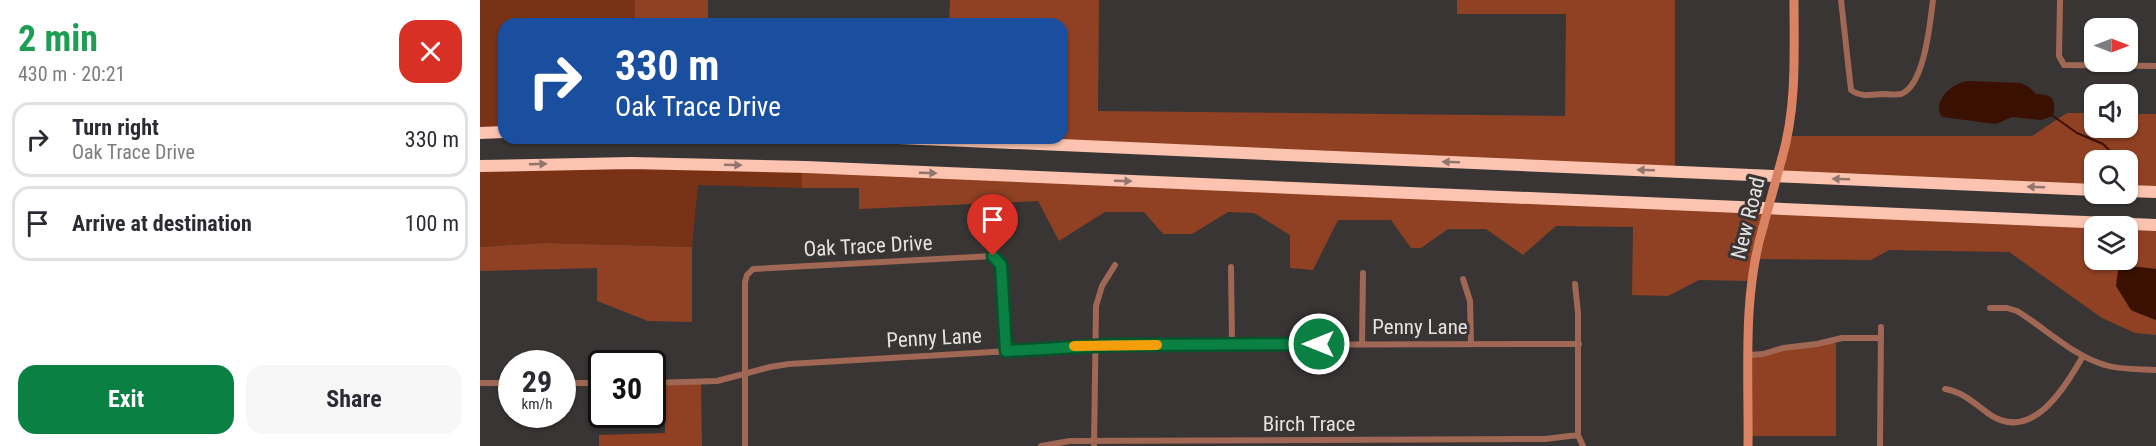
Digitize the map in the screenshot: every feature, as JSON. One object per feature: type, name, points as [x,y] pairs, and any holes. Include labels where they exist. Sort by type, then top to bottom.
[{"type":"highway","points":[[480,133],[498,132]]},
{"type":"highway","points":[[1037,144],[2084,190]]},
{"type":"highway","points":[[480,166],[631,163],[795,167],[2156,225]]},
{"type":"highway","points":[[2138,191],[2156,192]]},
{"type":"street","name":"New Road","points":[[1748,446],[1750,286],[1754,259],[1782,158],[1793,100],[1794,0]]},
{"type":"street","points":[[1841,0],[1851,90],[1855,94],[1865,95],[1900,94],[1908,89],[1916,76],[1926,48],[1933,0]]},
{"type":"street","points":[[2060,0],[2059,56],[2064,65],[2156,66]]},
{"type":"street","name":"Oak Trace Drive","points":[[745,373],[745,282],[747,275],[757,269],[993,256],[1001,265],[1006,351]]},
{"type":"street","points":[[1094,443],[1098,299],[1102,286],[1115,265]]},
{"type":"street","points":[[1231,267],[1232,345]]},
{"type":"street","points":[[1362,344],[1363,273]]},
{"type":"street","points":[[1463,279],[1470,301],[1471,344]]},
{"type":"street","points":[[1575,285],[1579,344],[1578,435],[1582,446]]},
{"type":"street","points":[[1990,308],[2007,308],[2017,311],[2083,356],[2115,367],[2156,370]]},
{"type":"street","points":[[1880,446],[1881,327]]},
{"type":"street","points":[[1749,355],[1842,338],[1881,338]]},
{"type":"street","name":"Penny Lane","points":[[666,383],[717,381],[789,364],[1095,346],[1579,344]]},
{"type":"street","points":[[1944,389],[1967,396],[1996,418],[2005,421],[2022,421],[2035,417],[2047,407],[2083,356]]},
{"type":"street","points":[[745,373],[745,446]]},
{"type":"street","points":[[480,383],[498,383]]},
{"type":"street","name":"Birch Trace","points":[[1041,446],[1070,441],[1094,443],[1545,439],[1578,435]]},
{"type":"shaded area","points":[[480,0],[635,0],[635,18],[498,18],[498,132],[480,133]]},
{"type":"shaded area","points":[[635,0],[708,0],[708,18],[635,18]]},
{"type":"shaded area","points":[[950,0],[1099,0],[1098,111],[1565,116],[1566,14],[1457,14],[1457,0],[1675,0],[1675,172],[1036,144],[1068,144],[1068,18],[949,18]]},
{"type":"shaded area","points":[[1968,81],[2021,83],[2036,94],[2046,95],[2052,99],[2054,102],[2053,116],[2041,120],[2012,117],[1996,124],[1942,117],[1939,111],[1941,99],[1956,85]]},
{"type":"shaded area","points":[[2067,113],[2084,113],[2084,138],[2138,138],[2138,114],[2156,114],[2156,192],[2138,191],[2138,150],[2084,150],[2084,190],[1777,176],[1788,136],[2032,136]]},
{"type":"shaded area","points":[[480,166],[802,167],[802,188],[698,185],[692,247],[545,243],[480,247]]},
{"type":"shaded area","points":[[802,167],[2084,222],[2084,270],[2128,270],[2131,310],[2156,320],[2156,335],[2135,333],[2102,318],[2009,252],[1889,250],[1871,260],[1755,259],[1751,281],[1699,280],[1668,296],[1632,295],[1633,227],[1556,226],[1523,255],[1486,229],[1448,229],[1421,248],[1411,248],[1391,220],[1338,220],[1313,270],[1290,268],[1290,235],[1254,213],[1228,212],[1192,234],[1163,234],[1144,212],[1105,212],[1059,241],[1038,201],[859,209],[859,188],[802,188]]},
{"type":"shaded area","points":[[2138,224],[2156,225],[2156,269],[2138,267]]},
{"type":"shaded area","points":[[545,243],[692,247],[692,322],[648,321],[597,301],[597,268],[480,271],[480,247]]},
{"type":"shaded area","points":[[2138,267],[2156,269],[2156,320],[2131,310],[2116,286],[2118,270],[2138,270]]},
{"type":"shaded area","points":[[1836,339],[1836,436],[1748,436],[1749,355]]},
{"type":"shaded area","points":[[666,383],[701,383],[702,446],[599,446],[599,435],[665,433]]},
{"type":"waterway","points":[[2053,116],[2077,133],[2103,144],[2109,150]]},
{"type":"slow traffic","points":[[1074,346],[1157,345]]},
{"type":"route","points":[[993,256],[1001,265],[1006,351],[1112,345],[1319,344]]}]
